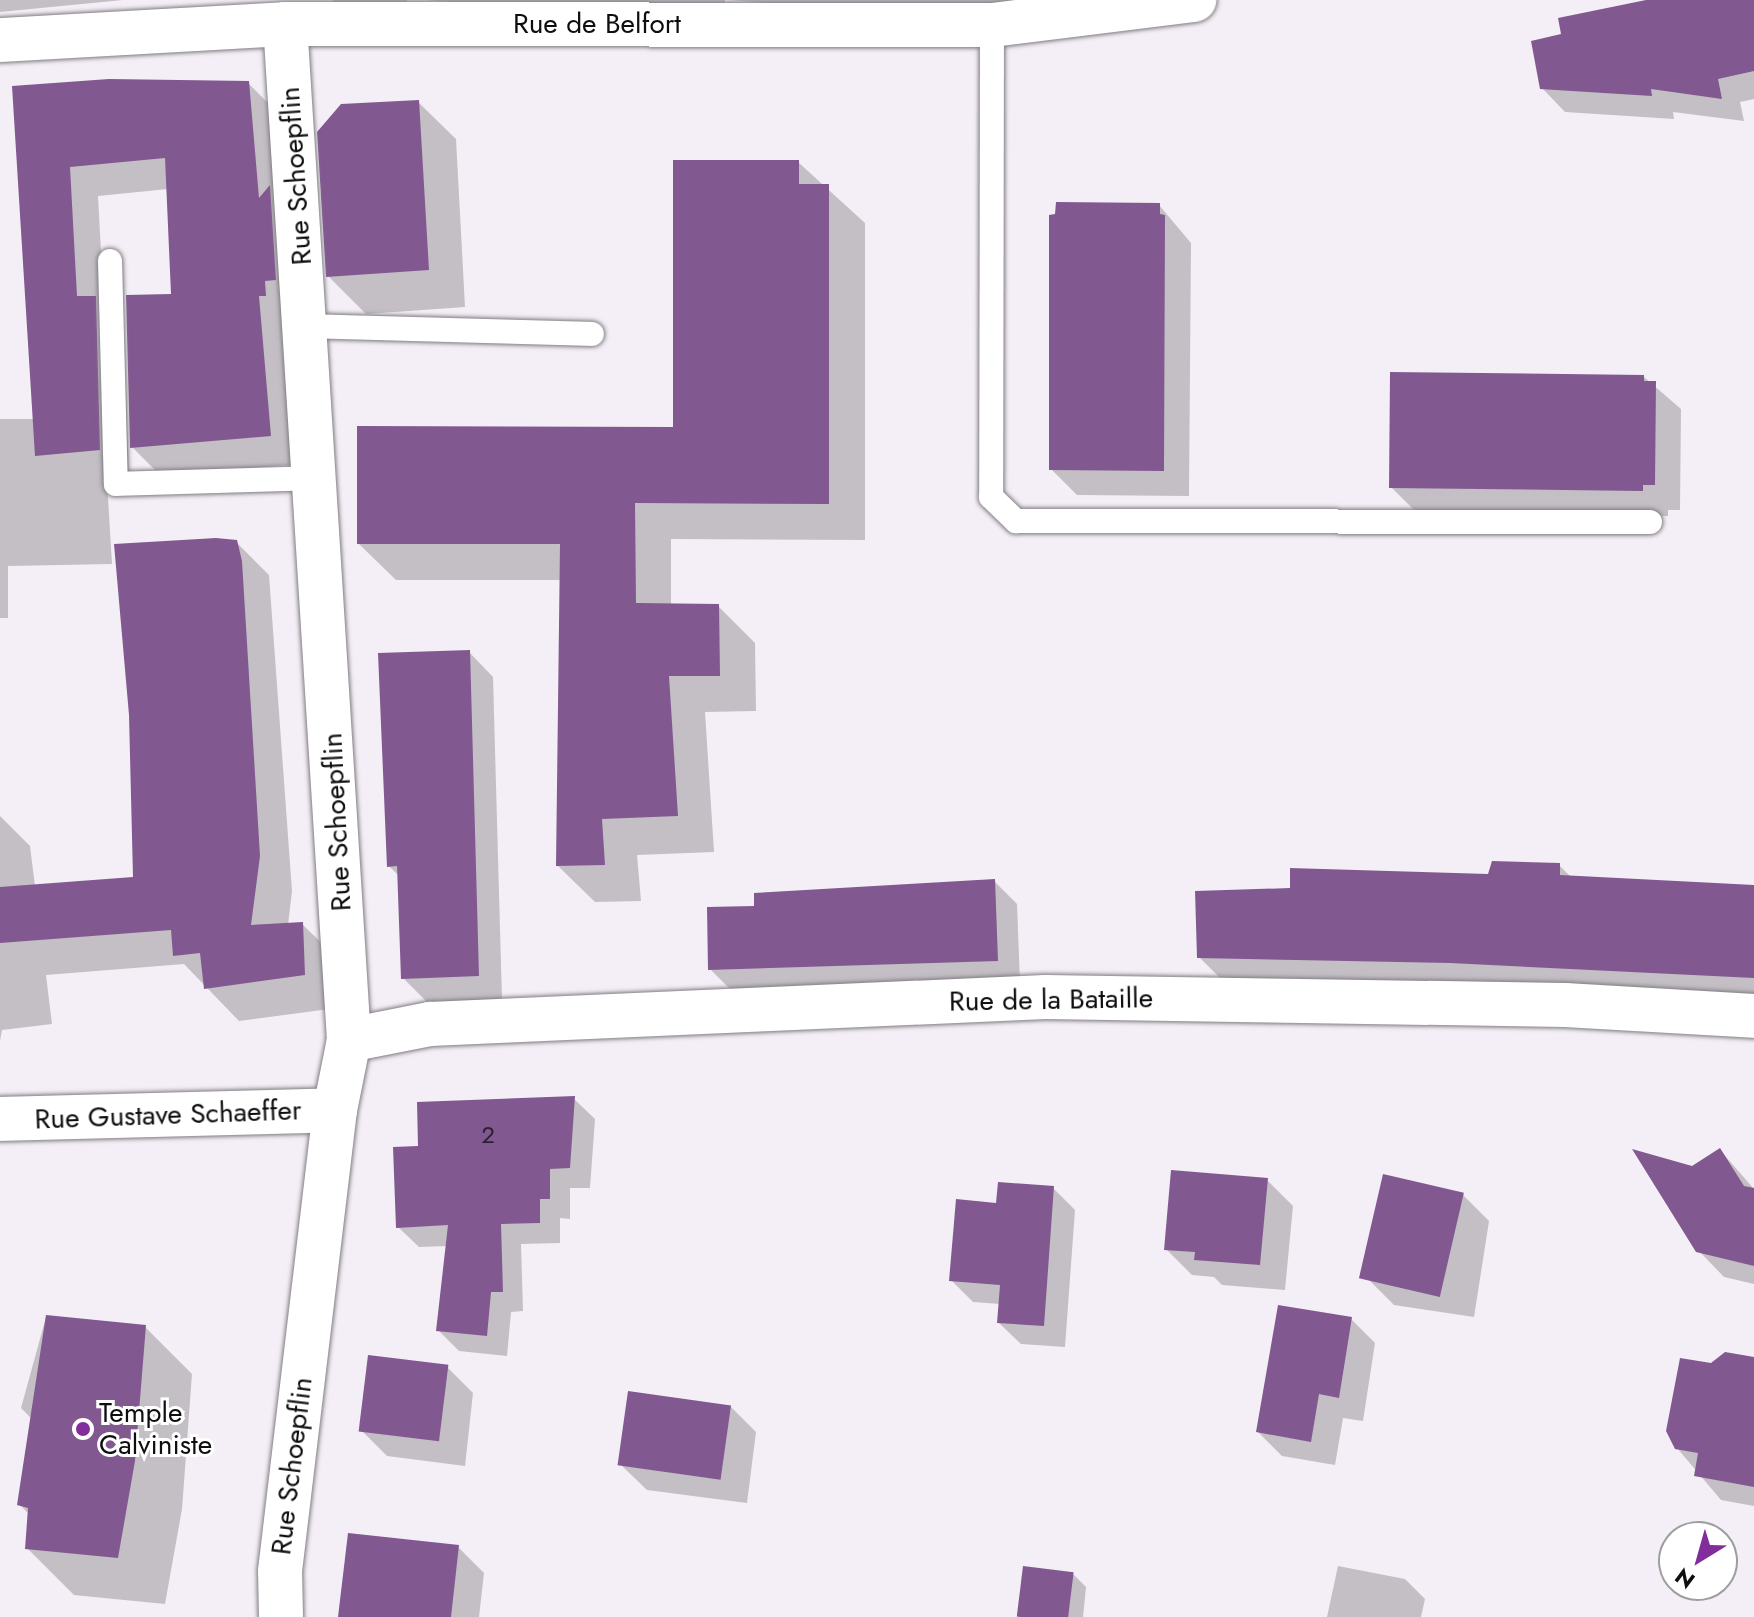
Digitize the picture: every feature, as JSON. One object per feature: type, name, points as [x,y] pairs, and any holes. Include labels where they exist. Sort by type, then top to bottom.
[{"type":"street","name":"Rue de Belfort","points":[[0,40],[285,24],[992,25],[1194,0]]},
{"type":"street","name":"Rue Schoepflin","points":[[281,1617],[280,1571],[335,1110],[349,1040],[317,478],[285,24]]},
{"type":"street","name":"Rue de la Bataille","points":[[349,1040],[430,1024],[1045,997],[1565,1005],[1754,1016]]},
{"type":"street","name":"Rue Gustave Schaeffer","points":[[0,1119],[335,1110]]},
{"type":"lane","points":[[992,25],[991,497],[1016,521],[1650,522]]},
{"type":"lane","points":[[110,261],[116,484],[317,478]]},
{"type":"lane","points":[[307,326],[592,334]]},
{"type":"building","points":[[1646,0],[1754,0],[1754,71],[1718,79],[1722,99],[1651,89],[1652,96],[1540,89],[1531,41],[1561,34],[1558,18]]},
{"type":"building","points":[[109,79],[249,81],[259,198],[270,185],[276,280],[265,281],[266,296],[259,296],[271,436],[130,448],[126,295],[171,294],[165,158],[70,167],[77,296],[96,296],[100,450],[35,456],[12,86]]},
{"type":"building","points":[[419,100],[429,270],[326,277],[317,132],[341,104]]},
{"type":"building","points":[[673,160],[799,160],[799,184],[829,184],[829,504],[635,503],[636,603],[719,604],[720,676],[669,676],[678,816],[602,819],[605,865],[556,866],[560,544],[357,544],[357,426],[673,427]]},
{"type":"building","points":[[1056,202],[1160,203],[1160,214],[1165,215],[1164,471],[1049,470],[1049,215],[1055,214]]},
{"type":"building","points":[[1390,372],[1644,375],[1644,381],[1656,381],[1655,485],[1643,485],[1643,491],[1389,488]]},
{"type":"building","points":[[216,538],[237,540],[242,561],[260,856],[251,925],[303,922],[305,975],[204,989],[200,953],[173,956],[171,930],[0,943],[0,887],[133,877],[129,715],[114,544]]},
{"type":"building","points":[[470,650],[479,976],[401,979],[397,866],[387,867],[378,653]]},
{"type":"building","points":[[1492,861],[1560,863],[1560,875],[1754,885],[1754,978],[1450,963],[1197,958],[1195,891],[1290,888],[1290,868],[1488,874]]},
{"type":"building","points":[[995,879],[998,961],[708,970],[707,907],[754,906],[754,893]]},
{"type":"building","points":[[575,1096],[570,1168],[550,1169],[550,1199],[540,1199],[540,1223],[501,1224],[503,1292],[491,1292],[487,1336],[436,1331],[448,1225],[396,1228],[393,1147],[418,1146],[417,1102]]},
{"type":"building","points":[[1720,1148],[1744,1186],[1754,1188],[1754,1266],[1696,1252],[1632,1149],[1692,1166]]},
{"type":"building","points":[[1171,1170],[1268,1178],[1260,1265],[1194,1260],[1195,1252],[1164,1250]]},
{"type":"building","points":[[1383,1174],[1464,1193],[1440,1297],[1359,1278]]},
{"type":"building","points":[[998,1182],[1054,1186],[1044,1326],[997,1323],[1000,1285],[949,1281],[956,1199],[996,1203]]},
{"type":"building","points":[[1278,1305],[1352,1317],[1339,1398],[1319,1394],[1311,1442],[1256,1432]]},
{"type":"building","name":"Temple Calviniste","points":[[46,1315],[146,1325],[135,1461],[118,1558],[25,1549],[28,1508],[17,1505]]},
{"type":"building","points":[[1725,1352],[1754,1357],[1754,1487],[1694,1476],[1698,1453],[1675,1449],[1666,1431],[1680,1358],[1711,1363]]},
{"type":"building","points":[[368,1355],[448,1365],[439,1441],[359,1431]]},
{"type":"building","points":[[628,1391],[731,1405],[721,1480],[618,1465]]},
{"type":"building","points":[[348,1533],[459,1545],[451,1617],[338,1617]]},
{"type":"building","points":[[1023,1566],[1074,1572],[1068,1617],[1017,1617]]},
{"type":"place","name":"Temple Calviniste","points":[[83,1429]]}]
